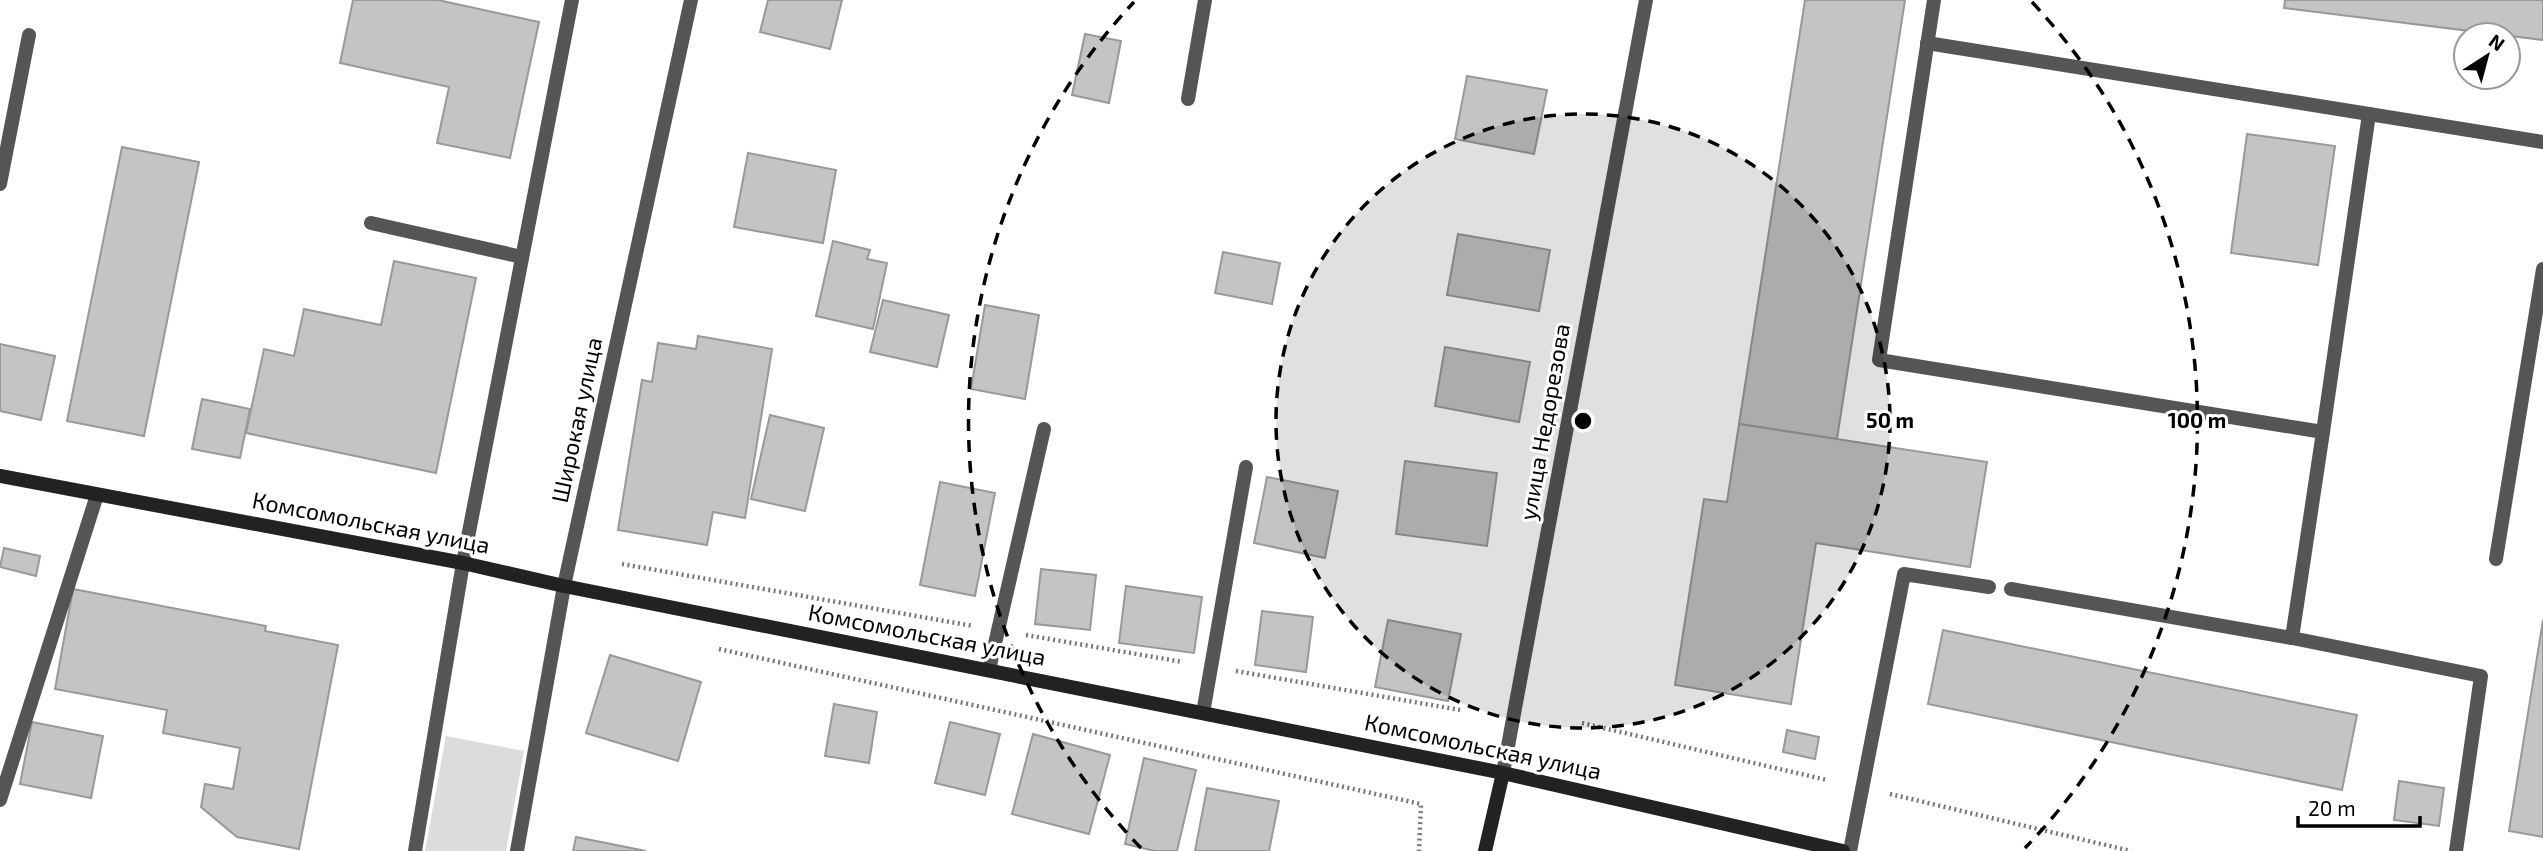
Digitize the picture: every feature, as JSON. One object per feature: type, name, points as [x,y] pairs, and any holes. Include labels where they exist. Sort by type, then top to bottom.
[{"type":"main road","name":"Комсомольская улица","points":[[0,477],[463,563],[564,586],[1503,773],[1843,851]]},
{"type":"main road","name":"улица Недорезова","points":[[1485,851],[1503,773]]},
{"type":"street","points":[[415,851],[463,563],[572,0]]},
{"type":"street","name":"Широкая улица","points":[[517,851],[564,586],[691,0]]},
{"type":"street","points":[[1188,99],[1205,0]]},
{"type":"street","name":"улица Недорезова","points":[[1503,773],[1646,0]]},
{"type":"street","points":[[1934,0],[1879,360],[2323,432]]},
{"type":"street","points":[[0,184],[29,35]]},
{"type":"street","points":[[1927,43],[2543,142]]},
{"type":"street","points":[[2292,638],[2369,114]]},
{"type":"street","points":[[371,223],[523,257]]},
{"type":"street","points":[[2496,559],[2543,269]]},
{"type":"street","points":[[989,670],[1044,429]]},
{"type":"street","points":[[1202,713],[1246,467]]},
{"type":"street","points":[[0,800],[97,495]]},
{"type":"street","points":[[1850,851],[1904,574],[1989,587]]},
{"type":"street","points":[[2011,589],[2292,638],[2481,676],[2456,851]]},
{"type":"path","points":[[622,564],[1460,710]]},
{"type":"path","points":[[711,647],[1421,804],[1419,851]]},
{"type":"path","points":[[1582,723],[1827,779]]},
{"type":"path","points":[[1885,793],[2131,851]]},
{"type":"shaded area","points":[[446,736],[524,751],[506,851],[425,851]]},
{"type":"building","points":[[353,0],[438,0],[539,22],[510,158],[437,143],[449,87],[340,63]]},
{"type":"building","points":[[768,0],[842,0],[830,49],[760,32]]},
{"type":"building","points":[[1805,0],[1905,0],[1837,439],[1739,424]]},
{"type":"building","points":[[2285,0],[2543,0],[2543,40],[2522,37],[2522,21],[2452,21],[2452,29],[2284,8]]},
{"type":"building","points":[[1085,34],[1121,41],[1109,103],[1072,95]]},
{"type":"building","points":[[1467,76],[1547,90],[1534,154],[1455,139]]},
{"type":"building","points":[[2247,134],[2335,146],[2318,265],[2231,253]]},
{"type":"building","points":[[122,147],[199,162],[144,436],[67,421]]},
{"type":"building","points":[[748,153],[836,170],[823,243],[734,227]]},
{"type":"building","points":[[1458,234],[1550,250],[1539,311],[1447,295]]},
{"type":"building","points":[[833,241],[870,250],[867,259],[887,263],[873,329],[816,316]]},
{"type":"building","points":[[1223,252],[1280,263],[1272,304],[1215,293]]},
{"type":"building","points":[[394,261],[476,278],[436,473],[246,433],[264,349],[294,356],[304,309],[381,325]]},
{"type":"building","points":[[883,300],[949,315],[937,367],[870,352]]},
{"type":"building","points":[[985,305],[1039,315],[1025,399],[971,389]]},
{"type":"building","points":[[698,336],[772,349],[745,518],[713,512],[707,545],[618,530],[642,380],[652,382],[658,343],[696,349]]},
{"type":"building","points":[[0,344],[55,356],[41,420],[0,411]]},
{"type":"building","points":[[1445,347],[1530,362],[1519,422],[1435,406]]},
{"type":"building","points":[[202,399],[250,409],[240,458],[192,449]]},
{"type":"building","points":[[770,415],[824,428],[805,511],[751,499]]},
{"type":"building","points":[[1739,424],[1987,462],[1970,567],[1816,543],[1791,704],[1675,685],[1704,499],[1727,502]]},
{"type":"building","points":[[1405,461],[1497,473],[1487,546],[1396,534]]},
{"type":"building","points":[[1267,477],[1338,491],[1325,558],[1254,543]]},
{"type":"building","points":[[940,482],[995,493],[975,596],[920,585]]},
{"type":"building","points":[[4,548],[40,556],[36,576],[0,567]]},
{"type":"building","points":[[1041,569],[1096,575],[1090,630],[1035,624]]},
{"type":"building","points":[[1126,586],[1202,597],[1194,653],[1119,643]]},
{"type":"building","points":[[73,589],[266,626],[265,631],[338,645],[299,849],[237,837],[201,807],[205,784],[233,789],[240,748],[163,733],[167,710],[55,689]]},
{"type":"building","points":[[1262,611],[1313,617],[1306,672],[1255,665]]},
{"type":"building","points":[[1388,620],[1461,634],[1448,701],[1375,687]]},
{"type":"building","points":[[2543,620],[2543,837],[2509,831]]},
{"type":"building","points":[[1943,630],[2357,715],[2342,790],[1928,704]]},
{"type":"building","points":[[610,655],[701,682],[678,761],[586,733]]},
{"type":"building","points":[[834,704],[877,712],[869,763],[825,756]]},
{"type":"building","points":[[32,722],[103,736],[91,798],[20,784]]},
{"type":"building","points":[[950,722],[1000,734],[985,795],[935,783]]},
{"type":"building","points":[[1787,730],[1819,737],[1815,759],[1783,752]]},
{"type":"building","points":[[1033,734],[1110,755],[1089,834],[1012,814]]},
{"type":"building","points":[[1144,758],[1196,770],[1177,851],[1155,851],[1125,844]]},
{"type":"building","points":[[2399,781],[2444,788],[2439,826],[2394,820]]},
{"type":"building","points":[[1207,788],[1279,801],[1269,851],[1195,851]]},
{"type":"building","points":[[576,837],[646,851],[573,851]]}]
